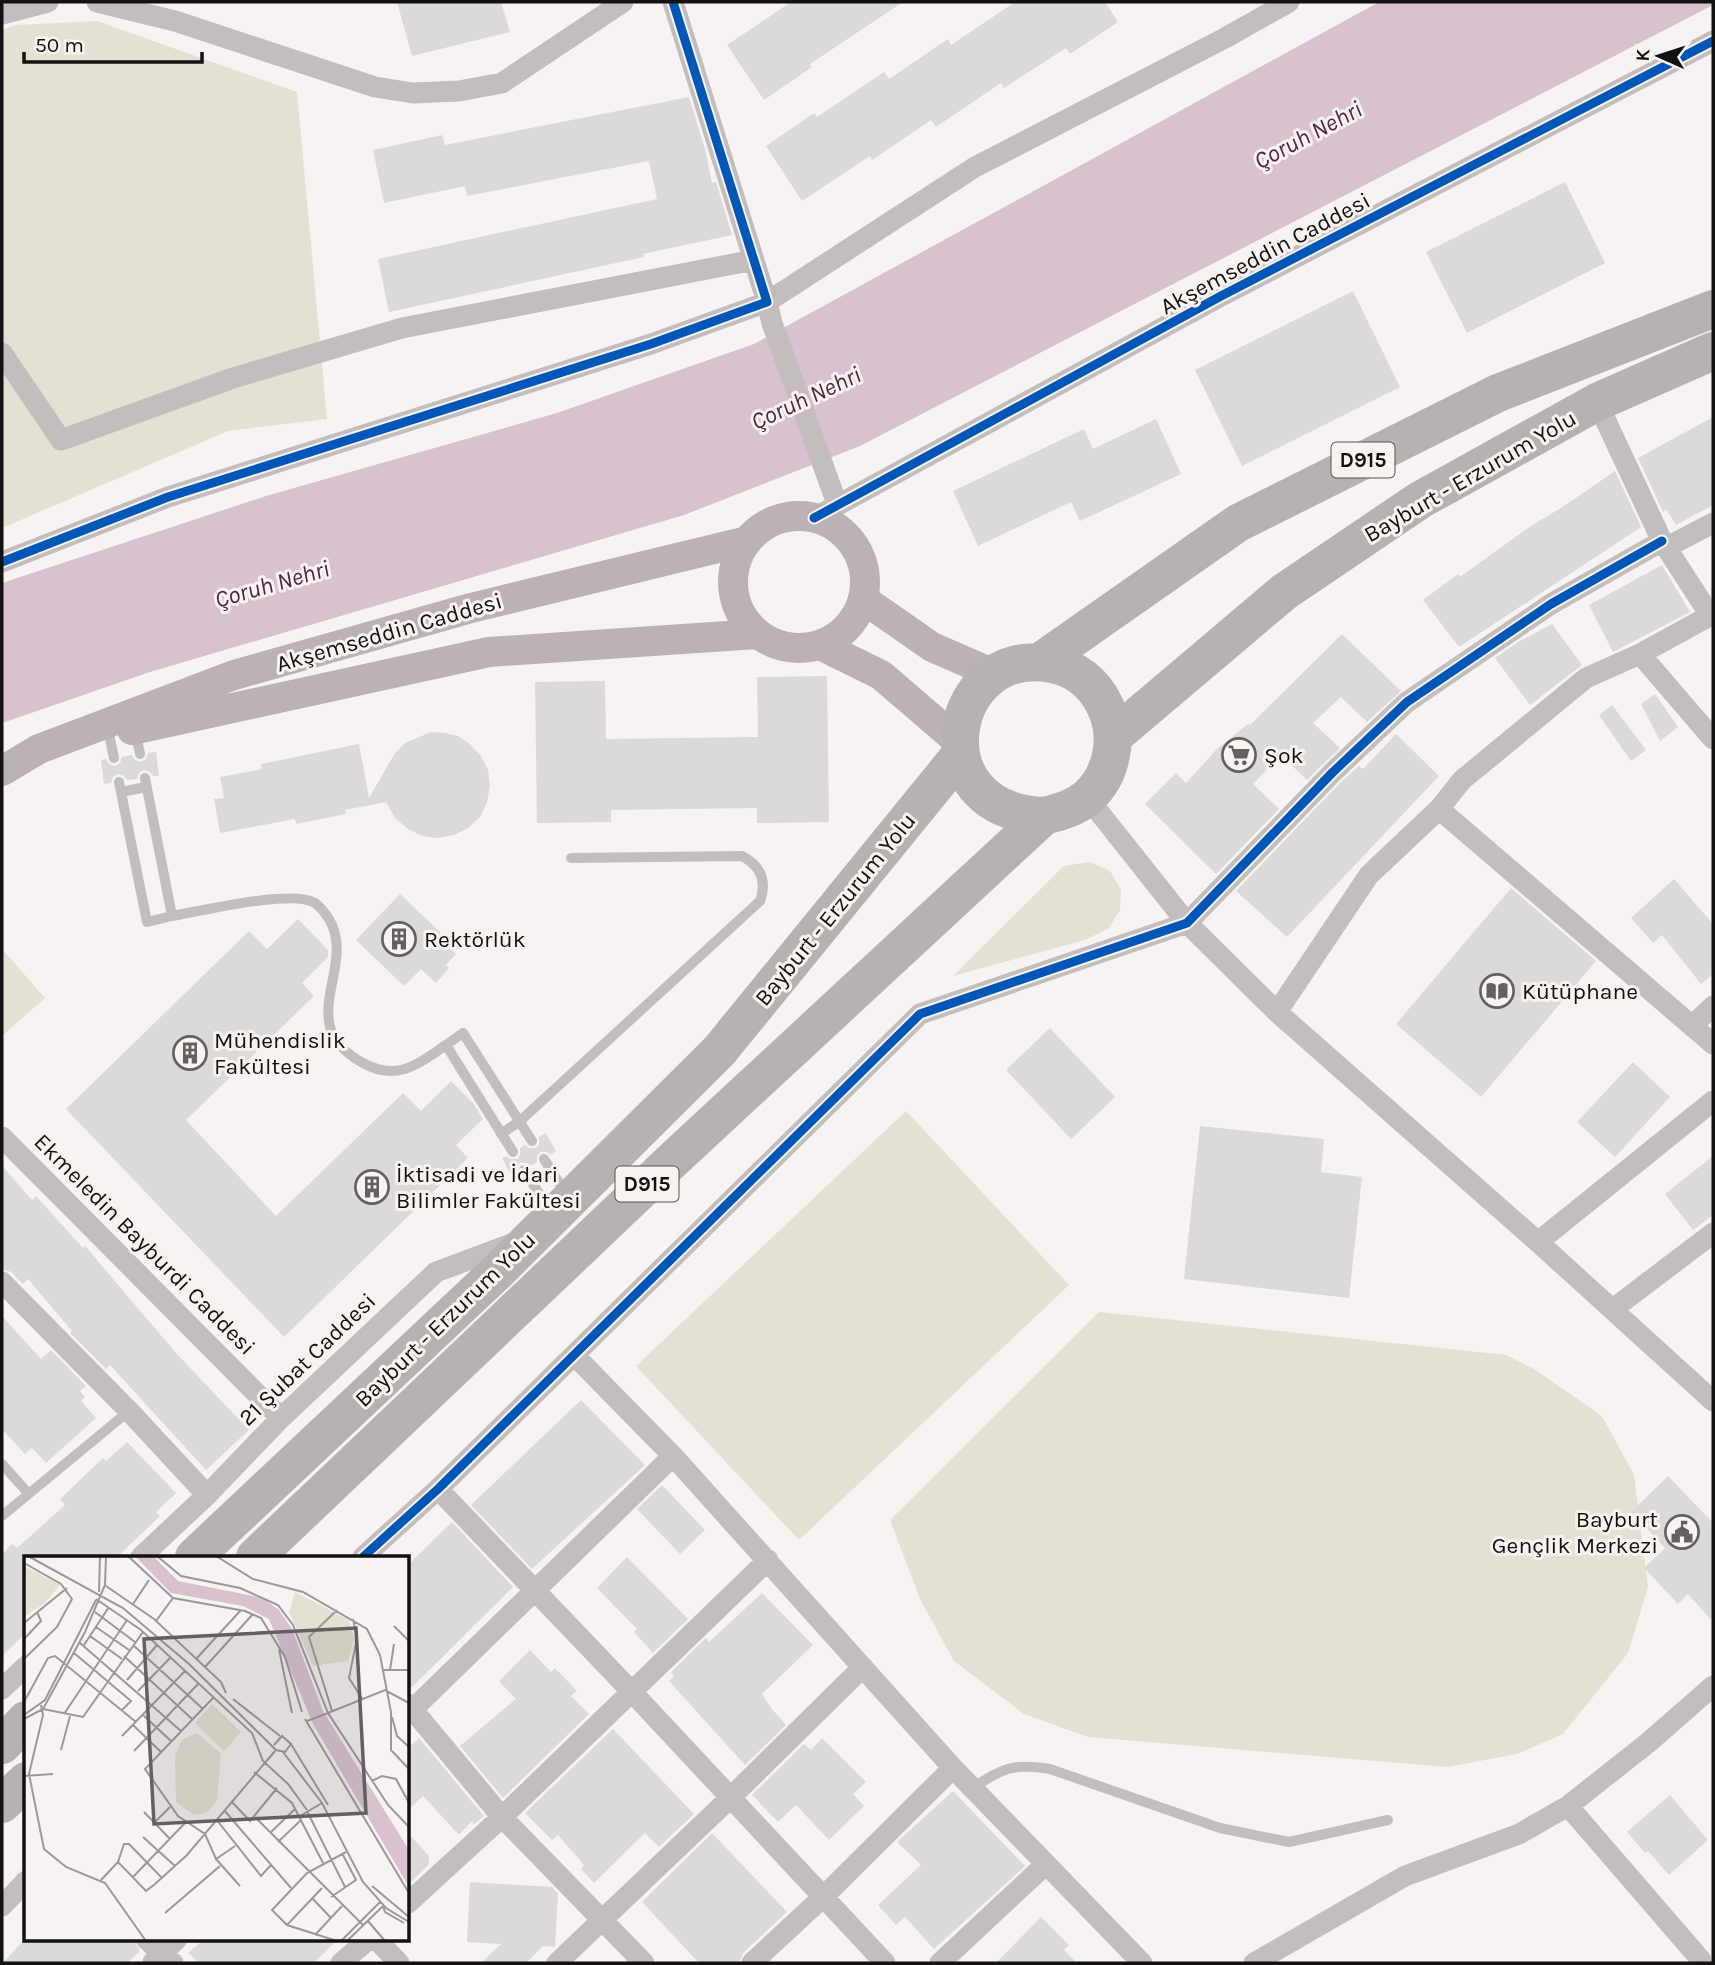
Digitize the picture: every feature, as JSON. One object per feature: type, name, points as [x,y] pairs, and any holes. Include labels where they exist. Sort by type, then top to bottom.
[{"type":"highway","name":"D915","points":[[1041,661],[1238,523],[1498,393],[1713,309]]},
{"type":"highway","name":"Bayburt - Erzurum Yolu","points":[[1041,661],[1016,664],[994,674],[975,692],[963,715],[960,748],[968,776],[982,794],[1000,807],[1021,815],[1044,816],[1067,810],[1087,797],[1102,780],[1111,759],[1114,736],[1284,592],[1420,500],[1597,402],[1713,351]]},
{"type":"highway","points":[[1041,661],[1063,666],[1083,677],[1099,693],[1109,714],[1114,736]]},
{"type":"highway","name":"Bayburt - Erzurum Yolu","points":[[195,1556],[552,1217],[720,1050],[960,748]]},
{"type":"highway","name":"Bayburt - Erzurum Yolu","points":[[256,1556],[676,1157],[1044,816]]},
{"type":"highway","points":[[2,1745],[24,1722]]},
{"type":"highway","points":[[2,1804],[24,1782]]},
{"type":"street","points":[[2,14],[48,2]]},
{"type":"street","points":[[97,2],[176,21],[375,87],[413,93],[458,91],[502,83],[623,2]]},
{"type":"street","points":[[673,2],[769,313],[826,477],[826,511],[856,549],[864,573],[863,599],[853,619],[839,635],[820,645]]},
{"type":"street","points":[[2,562],[167,497],[652,344],[769,313],[975,167],[1226,38],[1289,2]]},
{"type":"street","name":"Akşemseddin Caddesi","points":[[2,771],[39,749],[234,675],[471,608],[747,541],[766,524],[790,516],[826,511],[1222,296],[1713,41]]},
{"type":"street","points":[[2,353],[61,440],[233,378],[402,328],[754,260]]},
{"type":"street","points":[[1277,1012],[1369,875],[1439,809],[1462,780],[1586,678],[1640,654],[1711,614],[1665,544],[1597,402]]},
{"type":"street","points":[[364,1556],[438,1489],[920,1014],[1187,923],[1332,773],[1407,702],[1551,604],[1665,544],[1713,523]]},
{"type":"street","points":[[747,541],[735,564],[733,590],[740,614],[757,634]]},
{"type":"street","points":[[863,599],[932,648],[994,674]]},
{"type":"street","name":"Akşemseddin Caddesi","points":[[39,749],[124,744],[489,652],[757,634],[776,645],[798,649],[820,645],[881,675],[960,748]]},
{"type":"street","points":[[1640,654],[1713,739]]},
{"type":"street","points":[[1087,797],[1187,923],[1277,1012],[1708,1390]]},
{"type":"street","points":[[1439,809],[1713,1044]]},
{"type":"street","points":[[1693,1025],[1713,1006]]},
{"type":"street","points":[[1538,1242],[1713,1101]]},
{"type":"street","name":"Ekmeledin Bayburdi Caddesi","points":[[2,1137],[282,1418]]},
{"type":"street","name":"21 Şubat Caddesi","points":[[142,1556],[436,1272],[552,1217]]},
{"type":"street","points":[[1613,1309],[1713,1233]]},
{"type":"street","points":[[2,1282],[207,1495]]},
{"type":"street","points":[[573,1355],[673,1456],[953,1768],[1142,1963]]},
{"type":"street","points":[[410,1708],[673,1456]]},
{"type":"street","points":[[438,1489],[885,1963]]},
{"type":"street","points":[[410,1901],[502,1817],[768,1560]]},
{"type":"street","points":[[557,1963],[863,1667]]},
{"type":"street","points":[[2,1689],[24,1668]]},
{"type":"street","points":[[1254,1963],[1405,1876],[1519,1833],[1568,1806],[1713,1686]]},
{"type":"street","points":[[410,1710],[502,1817],[644,1963]]},
{"type":"street","points":[[752,1963],[824,1897],[953,1768]]},
{"type":"street","points":[[1568,1806],[1704,1957]]},
{"type":"street","points":[[940,1963],[1046,1864]]},
{"type":"street","points":[[2,1906],[24,1883]]},
{"type":"street","points":[[341,1963],[368,1940]]},
{"type":"street","points":[[377,1940],[399,1963]]},
{"type":"lane","points":[[172,916],[146,782],[120,787],[147,922],[267,900],[300,899],[314,902],[324,911],[337,936],[337,954],[329,989],[329,1025],[345,1051],[375,1069],[404,1070],[463,1033],[532,1141]]},
{"type":"lane","points":[[501,1134],[520,1122],[760,901],[763,894],[764,884],[758,867],[742,856],[571,858]]},
{"type":"lane","points":[[446,1045],[513,1152]]},
{"type":"lane","points":[[544,1158],[552,1217]]},
{"type":"lane","points":[[524,1170],[552,1217]]},
{"type":"lane","points":[[2,1516],[129,1411]]},
{"type":"lane","points":[[2,1464],[28,1493]]},
{"type":"lane","points":[[972,1788],[1008,1767],[1028,1765],[1050,1769],[1220,1828],[1289,1842],[1388,1820]]},
{"type":"shaded area","points":[[97,21],[297,92],[327,419],[228,431],[2,528],[2,30],[16,25]]},
{"type":"shaded area","points":[[1090,862],[1110,871],[1121,890],[1120,910],[1109,928],[1085,940],[953,976],[1064,866]]},
{"type":"shaded area","points":[[2,949],[45,998],[2,1036]]},
{"type":"shaded area","points":[[906,1111],[1069,1285],[799,1540],[636,1366]]},
{"type":"shaded area","points":[[1099,1312],[1506,1355],[1534,1369],[1602,1416],[1634,1475],[1648,1587],[1628,1653],[1563,1734],[1517,1754],[1447,1767],[1088,1737],[1024,1714],[954,1661],[920,1599],[890,1520]]},
{"type":"water","name":"Çoruh Nehri","points":[[1379,2],[1713,2],[1713,5],[860,446],[684,515],[150,672],[2,723],[2,583],[266,496],[557,413],[754,344]]},
{"type":"building","points":[[397,2],[501,2],[510,32],[412,56]]},
{"type":"building","points":[[791,2],[903,2],[810,64],[812,67],[764,100],[727,45]]},
{"type":"building","points":[[1015,2],[1105,2],[1118,22],[1070,54],[1066,48],[1004,88],[1001,83],[936,127],[931,120],[872,160],[870,156],[802,201],[766,146],[814,113],[817,117],[884,72],[889,79],[948,39],[951,45]]},
{"type":"building","points":[[689,97],[712,183],[716,182],[732,235],[643,254],[644,257],[389,312],[378,259],[657,199],[649,161],[467,196],[465,186],[384,203],[373,150],[442,135],[445,145]]},
{"type":"building","points":[[1565,182],[1605,263],[1467,333],[1426,252]]},
{"type":"building","points":[[1353,291],[1400,387],[1242,466],[1195,370]]},
{"type":"building","points":[[1713,417],[1713,505],[1676,525],[1666,509],[1663,512],[1638,458]]},
{"type":"building","points":[[1156,419],[1181,474],[1080,521],[1071,502],[978,546],[953,491],[1084,429],[1093,449]]},
{"type":"building","points":[[1615,471],[1641,527],[1459,647],[1423,600]]},
{"type":"building","points":[[1662,565],[1690,612],[1613,652],[1589,605]]},
{"type":"building","points":[[1552,624],[1582,665],[1530,705],[1495,658]]},
{"type":"building","points":[[1342,634],[1401,691],[1367,722],[1341,697],[1313,723],[1340,748],[1307,780],[1281,755],[1253,784],[1279,809],[1216,874],[1145,804],[1176,773],[1186,783],[1217,749],[1250,725]]},
{"type":"building","points":[[827,676],[829,822],[757,823],[757,808],[611,810],[611,822],[537,823],[535,682],[605,681],[606,739],[758,737],[757,677]]},
{"type":"building","points":[[1655,694],[1678,727],[1660,741],[1641,704]]},
{"type":"building","points":[[1612,705],[1646,750],[1631,761],[1599,715]]},
{"type":"building","points":[[431,732],[458,736],[470,744],[481,756],[488,770],[490,786],[480,817],[468,828],[454,835],[438,838],[422,836],[395,818],[386,802],[345,810],[346,814],[296,824],[295,819],[220,833],[214,799],[224,798],[220,777],[262,769],[261,764],[359,744],[369,798],[395,753],[405,743]]},
{"type":"building","points":[[1396,734],[1439,776],[1287,937],[1236,891],[1341,782],[1359,766],[1363,769]]},
{"type":"building","points":[[156,752],[159,776],[153,776],[144,770],[139,773],[137,779],[127,780],[118,774],[113,777],[111,783],[104,784],[101,760],[106,759],[109,764],[115,766],[120,763],[122,757],[132,755],[135,760],[141,762],[146,759],[148,753]]},
{"type":"building","points":[[1674,879],[1713,924],[1713,974],[1701,984],[1662,935],[1653,943],[1631,918]]},
{"type":"building","name":"Kütüphane","points":[[1511,888],[1596,961],[1481,1097],[1396,1024]]},
{"type":"building","name":"Rektörlük","points":[[400,894],[442,934],[439,938],[456,954],[446,965],[449,968],[436,983],[421,969],[404,986],[356,940]]},
{"type":"building","points":[[298,919],[328,950],[328,957],[302,983],[314,996],[186,1120],[276,1216],[403,1093],[421,1111],[451,1081],[473,1103],[483,1119],[456,1145],[468,1158],[284,1337],[66,1109],[249,931],[267,949]]},
{"type":"building","points":[[1050,1028],[1115,1097],[1071,1139],[1006,1070]]},
{"type":"building","points":[[1633,1062],[1670,1097],[1615,1157],[1577,1122]]},
{"type":"building","points":[[1200,1126],[1324,1139],[1321,1172],[1362,1177],[1349,1298],[1184,1279]]},
{"type":"building","points":[[546,1133],[556,1151],[550,1155],[540,1152],[537,1162],[531,1166],[520,1163],[517,1174],[512,1177],[502,1158],[506,1156],[517,1159],[520,1148],[525,1145],[536,1148],[539,1137]]},
{"type":"building","points":[[1713,1156],[1713,1215],[1693,1230],[1665,1194]]},
{"type":"building","points":[[2,1166],[32,1200],[36,1196],[83,1248],[85,1246],[176,1353],[249,1430],[206,1470],[110,1365],[106,1369],[70,1333],[72,1331],[28,1279],[23,1284],[11,1272],[2,1269]]},
{"type":"building","points":[[2,1316],[41,1359],[51,1350],[86,1386],[80,1391],[85,1397],[81,1401],[96,1418],[46,1463],[32,1448],[25,1454],[2,1429]]},
{"type":"building","points":[[581,1400],[645,1465],[532,1569],[471,1505]]},
{"type":"building","points":[[127,1442],[176,1493],[156,1512],[160,1516],[118,1556],[24,1556],[24,1635],[2,1656],[2,1554],[12,1544],[17,1548],[26,1540],[65,1505],[60,1499],[103,1458],[106,1461]]},
{"type":"building","name":"Bayburt Gençlik Merkezi","points":[[1668,1476],[1713,1523],[1713,1622],[1688,1594],[1678,1604],[1644,1568],[1665,1548],[1631,1512]]},
{"type":"building","points":[[662,1485],[705,1530],[680,1554],[637,1509]]},
{"type":"building","points":[[452,1522],[513,1587],[410,1689],[410,1563]]},
{"type":"building","points":[[627,1557],[688,1619],[653,1653],[634,1632],[637,1629],[597,1588]]},
{"type":"building","points":[[762,1593],[813,1645],[762,1694],[786,1725],[745,1765],[669,1681],[674,1676],[671,1672],[706,1638],[709,1642]]},
{"type":"building","points":[[530,1650],[551,1672],[555,1668],[577,1691],[571,1696],[589,1714],[503,1798],[460,1746],[516,1699],[499,1681]]},
{"type":"building","points":[[613,1729],[694,1814],[659,1847],[645,1833],[594,1883],[581,1869],[584,1865],[558,1835],[552,1840],[525,1813]]},
{"type":"building","points":[[419,1738],[484,1816],[473,1825],[473,1820],[459,1835],[423,1796],[410,1808],[410,1746]]},
{"type":"building","points":[[822,1738],[866,1782],[853,1794],[864,1806],[829,1840],[796,1805],[778,1822],[752,1795],[804,1744],[811,1750]]},
{"type":"building","points":[[953,1791],[1025,1866],[934,1949],[905,1917],[896,1925],[878,1905],[921,1865],[897,1842]]},
{"type":"building","points":[[1670,1795],[1708,1840],[1669,1875],[1627,1832]]},
{"type":"building","points":[[712,1833],[787,1912],[743,1953],[739,1963],[699,1963],[642,1902]]},
{"type":"building","points":[[410,1835],[429,1856],[429,1864],[410,1883]]},
{"type":"building","points":[[470,1882],[552,1887],[558,1894],[555,1947],[543,1946],[526,1963],[481,1963],[501,1944],[467,1942]]},
{"type":"building","points":[[1041,1917],[1069,1945],[1064,1950],[1077,1963],[996,1963]]},
{"type":"building","points":[[24,1940],[134,1940],[140,1951],[127,1963],[3,1963]]},
{"type":"building","points":[[203,1940],[337,1940],[314,1963],[199,1963],[188,1953]]},
{"type":"cycle path","points":[[2,562],[168,497],[651,344],[767,302],[673,2]]},
{"type":"cycle path","points":[[814,518],[1221,296],[1713,41]]},
{"type":"cycle path","points":[[364,1556],[438,1489],[920,1014],[1187,923],[1332,773],[1407,702],[1551,604],[1662,541]]},
{"type":"place","name":"Şok","points":[[1239,755]]},
{"type":"place","name":"Rektörlük","points":[[399,939]]},
{"type":"place","name":"Kütüphane","points":[[1497,991]]},
{"type":"place","name":"Mühendislik Fakültesi","points":[[190,1053]]},
{"type":"place","name":"İktisadi ve İdari Bilimler Fakültesi","points":[[372,1187]]},
{"type":"place","name":"Bayburt Gençlik Merkezi","points":[[1682,1532]]}]
